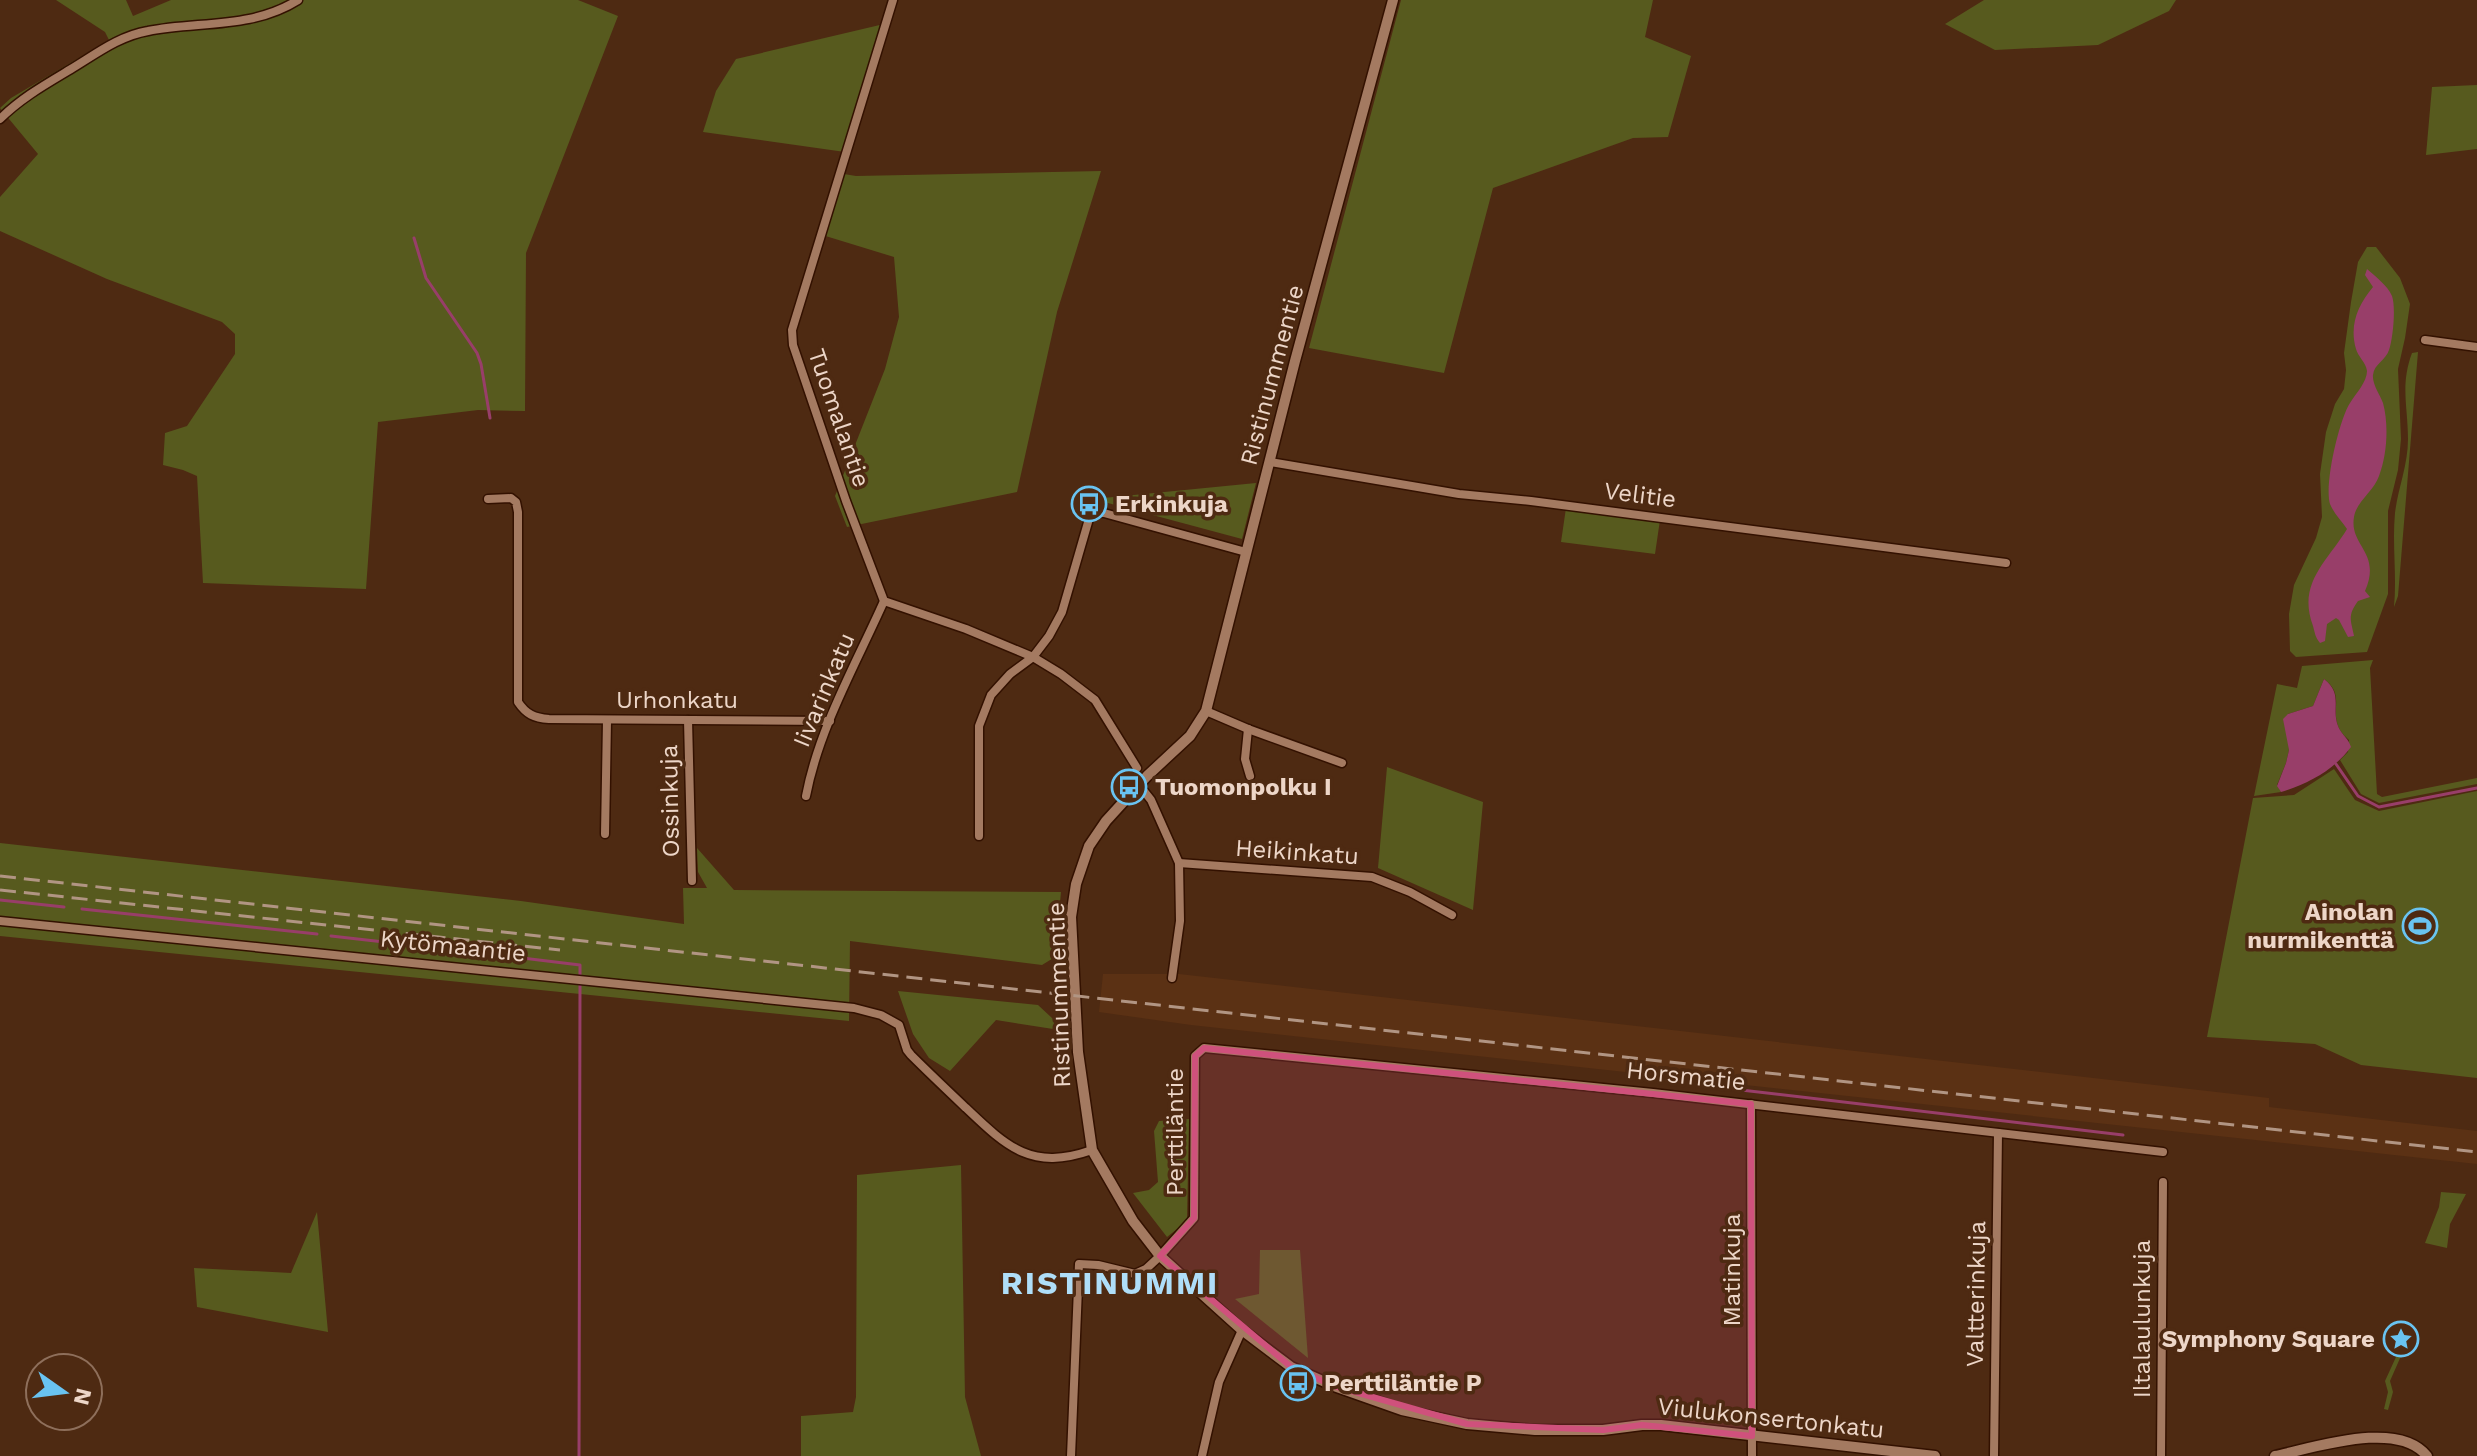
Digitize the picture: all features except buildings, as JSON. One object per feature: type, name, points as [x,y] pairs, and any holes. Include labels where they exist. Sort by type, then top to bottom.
[{"type":"street","points":[[0,119],[22,99],[130,34],[180,26],[242,22],[281,11],[298,0]]},
{"type":"street","name":"Tuomalantie","points":[[884,601],[802,373],[793,345],[792,330],[893,0]]},
{"type":"street","name":"Ristinummentie","points":[[1242,1330],[1160,1256],[1133,1221],[1092,1150],[1078,1052],[1071,917],[1076,884],[1089,846],[1106,821],[1139,785],[1190,736],[1206,711],[1393,0]]},
{"type":"street","points":[[2425,340],[2477,347]]},
{"type":"street","name":"Velitie","points":[[1270,462],[1459,494],[2006,563]]},
{"type":"street","name":"Urhonkatu","points":[[488,499],[511,498],[516,502],[518,512],[518,702],[525,713],[538,719],[607,721],[830,721]]},
{"type":"street","points":[[979,836],[979,726],[991,695],[1010,674],[1033,657],[1062,612],[1091,512],[1246,552]]},
{"type":"street","points":[[884,601],[966,629],[1033,657],[1095,700],[1137,768]]},
{"type":"street","name":"Iivarinkatu","points":[[806,796],[810,773],[830,721],[884,601]]},
{"type":"street","points":[[1206,711],[1342,763]]},
{"type":"street","name":"Ossinkuja","points":[[688,720],[692,881]]},
{"type":"street","points":[[605,834],[607,721]]},
{"type":"street","points":[[1248,729],[1245,759],[1250,776]]},
{"type":"street","points":[[1139,785],[1151,800],[1179,863],[1180,921],[1172,978]]},
{"type":"street","name":"Heikinkatu","points":[[1179,863],[1372,877],[1410,892],[1452,915]]},
{"type":"street","name":"Kytömaantie","points":[[0,921],[854,1008],[881,1015],[899,1025],[911,1055],[999,1139],[1027,1154],[1046,1158],[1066,1159],[1092,1150]]},
{"type":"street","name":"Horsmatie","points":[[1204,1048],[1751,1104],[2163,1152]]},
{"type":"street","name":"Perttiläntie","points":[[1160,1256],[1194,1218],[1195,1056],[1204,1048]]},
{"type":"street","name":"Matinkuja","points":[[1751,1104],[1752,1456]]},
{"type":"street","name":"Valtterinkuja","points":[[1994,1456],[1998,1133]]},
{"type":"street","name":"Iltalaulunkuja","points":[[2161,1456],[2163,1182]]},
{"type":"street","points":[[1071,1456],[1079,1264],[1135,1274],[1160,1256]]},
{"type":"street","points":[[1202,1456],[1219,1382],[1242,1330]]},
{"type":"street","name":"Viulukonsertonkatu","points":[[1242,1330],[1291,1367],[1334,1386],[1402,1410],[1467,1424],[1535,1430],[1661,1425],[1935,1456]]},
{"type":"street","points":[[2275,1456],[2382,1437],[2410,1442],[2427,1456]]},
{"type":"highlighted area","points":[[1204,1048],[1751,1104],[1752,1436],[1642,1425],[1603,1430],[1467,1424],[1334,1386],[1291,1367],[1160,1256],[1194,1218],[1195,1056]]},
{"type":"shaded area","points":[[56,0],[126,0],[133,16],[171,0],[578,0],[618,16],[526,253],[525,411],[478,410],[378,422],[366,589],[203,583],[197,476],[163,465],[165,433],[187,426],[235,354],[235,334],[222,322],[107,279],[0,231],[0,197],[38,154],[0,108],[11,98],[109,40],[105,32]]},
{"type":"shaded area","points":[[1401,0],[1653,0],[1645,37],[1691,56],[1668,137],[1633,138],[1493,188],[1444,373],[1309,348]]},
{"type":"shaded area","points":[[1984,0],[2176,0],[2169,11],[2098,45],[1995,50],[1945,24]]},
{"type":"shaded area","points":[[884,24],[845,152],[703,132],[716,91],[736,59]]},
{"type":"shaded area","points":[[2477,85],[2477,149],[2426,155],[2432,87]]},
{"type":"shaded area","points":[[1101,171],[1057,312],[1017,492],[847,527],[835,496],[885,369],[899,317],[894,257],[819,234],[838,173],[856,176]]},
{"type":"shaded area","points":[[2367,247],[2376,247],[2400,278],[2410,304],[2398,369],[2401,439],[2398,470],[2388,511],[2388,594],[2367,652],[2296,657],[2290,651],[2289,614],[2294,585],[2316,538],[2322,517],[2320,474],[2326,432],[2335,404],[2344,389],[2344,353],[2351,302],[2358,262]]},
{"type":"shaded area","points":[[2367,269],[2390,292],[2394,315],[2389,350],[2373,375],[2385,412],[2384,459],[2377,481],[2358,506],[2354,517],[2356,535],[2370,567],[2365,591],[2370,597],[2358,601],[2352,611],[2354,636],[2348,637],[2336,618],[2327,624],[2325,641],[2320,643],[2309,611],[2309,597],[2316,574],[2347,529],[2330,504],[2329,483],[2341,423],[2367,375],[2356,349],[2354,324],[2359,308],[2373,287],[2365,275]]},
{"type":"shaded area","points":[[2418,352],[2398,596],[2394,607],[2395,513],[2408,449],[2406,375],[2412,353]]},
{"type":"shaded area","points":[[1256,483],[1242,539],[1093,499]]},
{"type":"shaded area","points":[[1566,508],[1660,520],[1655,554],[1561,542]]},
{"type":"shaded area","points":[[2373,660],[2370,668],[2377,794],[2382,797],[2477,778],[2477,784],[2379,803],[2361,794],[2340,760],[2348,752],[2349,740],[2337,723],[2334,691],[2324,679],[2313,706],[2288,714],[2289,750],[2277,785],[2281,792],[2254,796],[2277,684],[2297,688],[2302,666]]},
{"type":"shaded area","points":[[2324,679],[2334,691],[2337,723],[2351,747],[2337,763],[2320,775],[2281,792],[2277,786],[2289,750],[2283,719],[2288,714],[2313,706]]},
{"type":"shaded area","points":[[1387,767],[1483,802],[1473,910],[1378,868]]},
{"type":"shaded area","points":[[2334,769],[2355,800],[2379,811],[2477,791],[2477,1078],[2361,1065],[2315,1044],[2207,1037],[2253,798],[2294,795]]},
{"type":"shaded area","points":[[0,843],[521,901],[684,924],[683,888],[707,888],[698,872],[697,848],[734,890],[1061,892],[1055,957],[1042,965],[850,941],[849,1021],[0,936]]},
{"type":"shaded area","points":[[1103,974],[1179,974],[2269,1098],[2269,1107],[2477,1131],[2477,1164],[1191,1025],[1099,1012]]},
{"type":"shaded area","points":[[898,991],[1038,1005],[1066,1031],[996,1020],[950,1071],[929,1058],[913,1034]]},
{"type":"shaded area","points":[[1189,1119],[1187,1221],[1167,1237],[1133,1193],[1149,1190],[1158,1182],[1154,1131],[1159,1121]]},
{"type":"shaded area","points":[[961,1165],[965,1397],[981,1456],[801,1456],[801,1416],[853,1412],[856,1397],[857,1175]]},
{"type":"shaded area","points":[[2441,1192],[2466,1194],[2450,1224],[2447,1248],[2425,1243],[2439,1207]]},
{"type":"shaded area","points":[[317,1212],[328,1332],[197,1307],[194,1268],[291,1273]]},
{"type":"shaded area","points":[[1260,1250],[1300,1250],[1308,1358],[1235,1299],[1259,1294]]},
{"type":"shaded area","points":[[2390,1344],[2401,1356],[2390,1381],[2393,1392],[2388,1410],[2384,1409],[2388,1392],[2385,1381],[2396,1357],[2386,1347]]},
{"type":"waterway","points":[[414,238],[426,278],[477,353],[490,418]]},
{"type":"waterway","points":[[2336,764],[2358,796],[2379,807],[2477,788]]},
{"type":"waterway","points":[[0,900],[64,907]]},
{"type":"waterway","points":[[82,909],[317,934]]},
{"type":"waterway","points":[[331,936],[393,943]]},
{"type":"waterway","points":[[406,944],[580,965],[580,975]]},
{"type":"waterway","points":[[579,1456],[580,983]]},
{"type":"waterway","points":[[1692,1082],[2123,1135]]},
{"type":"railway","points":[[0,876],[2477,1152]]},
{"type":"railway","points":[[0,890],[560,950]]},
{"type":"place","name":"Erkinkuja","points":[[1089,504]]},
{"type":"place","name":"Tuomonpolku I","points":[[1129,787]]},
{"type":"place","name":"Ainolan nurmikenttä","points":[[2420,926]]},
{"type":"place","name":"Symphony Square","points":[[2401,1339]]},
{"type":"place","name":"Perttiläntie P","points":[[1298,1383]]},
{"type":"district","name":"RISTINUMMI","points":[[1110,1283]]}]
